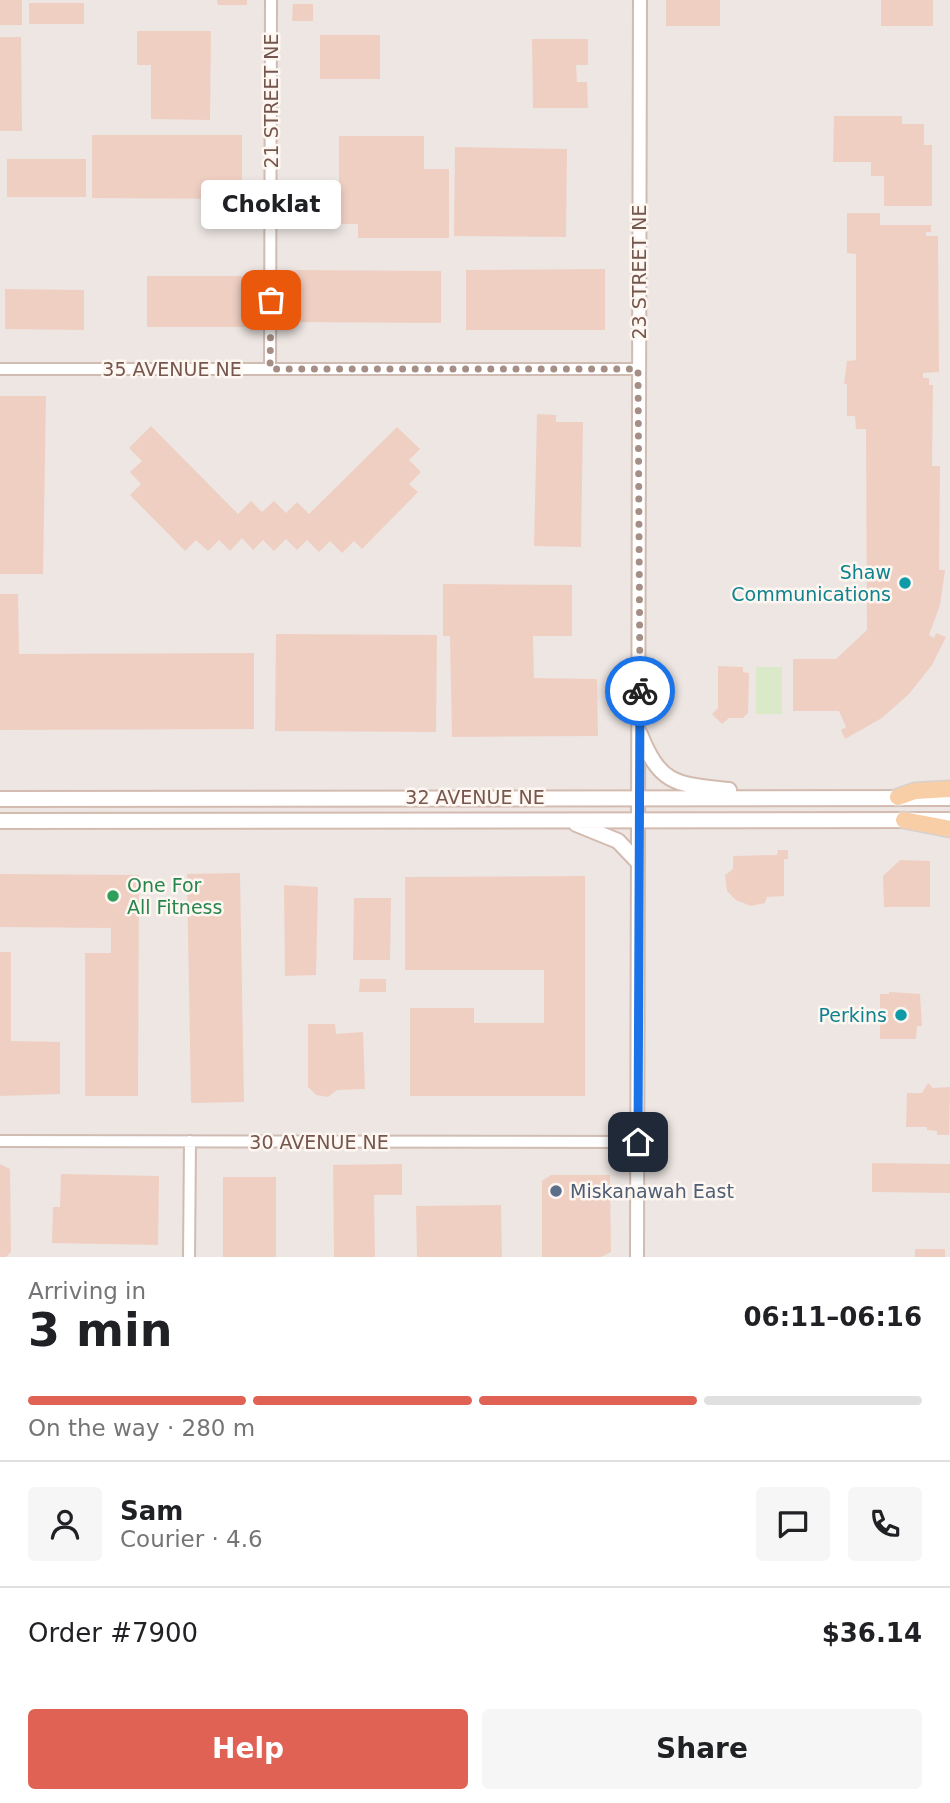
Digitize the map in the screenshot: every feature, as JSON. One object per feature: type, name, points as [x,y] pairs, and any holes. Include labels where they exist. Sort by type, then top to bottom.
[{"type":"main road","points":[[640,734],[652,763],[673,779],[698,787],[779,799]]},
{"type":"main road","points":[[898,797],[915,791],[950,789]]},
{"type":"main road","name":"32 AVENUE NE","points":[[0,799],[638,796],[950,798]]},
{"type":"main road","points":[[565,820],[608,835],[637,861]]},
{"type":"main road","points":[[904,820],[950,829]]},
{"type":"main road","name":"32 AVENUE NE","points":[[0,821],[950,820]]},
{"type":"street","name":"21 STREET NE","points":[[270,369],[271,0]]},
{"type":"street","name":"23 STREET NE","points":[[637,1257],[640,0]]},
{"type":"street","name":"35 AVENUE NE","points":[[0,369],[638,369]]},
{"type":"street","name":"30 AVENUE NE","points":[[0,1141],[638,1142]]},
{"type":"street","points":[[189,1257],[190,1142]]},
{"type":"shaded area","points":[[0,0],[950,0],[950,1257],[0,1257]]},
{"type":"green space","points":[[756,667],[782,667],[782,714],[756,714]]},
{"type":"building","points":[[0,0],[22,0],[22,25],[0,25]]},
{"type":"building","points":[[217,0],[247,0],[247,5],[218,5]]},
{"type":"building","points":[[666,0],[720,0],[720,26],[666,26]]},
{"type":"building","points":[[881,0],[933,0],[933,26],[881,26]]},
{"type":"building","points":[[29,3],[84,3],[84,24],[29,24]]},
{"type":"building","points":[[293,4],[313,4],[313,21],[292,21]]},
{"type":"building","points":[[137,31],[211,31],[210,120],[151,119],[151,65],[137,65]]},
{"type":"building","points":[[320,35],[380,35],[380,79],[320,79]]},
{"type":"building","points":[[0,37],[21,37],[22,131],[0,131]]},
{"type":"building","points":[[532,39],[588,39],[588,65],[576,65],[577,82],[587,82],[588,108],[533,108]]},
{"type":"building","points":[[834,116],[902,116],[902,124],[924,124],[924,145],[932,145],[932,206],[884,206],[884,176],[871,176],[871,162],[833,162]]},
{"type":"building","points":[[92,135],[242,135],[242,199],[92,198]]},
{"type":"building","points":[[339,136],[424,136],[424,169],[449,169],[449,238],[358,238],[358,224],[339,224]]},
{"type":"building","points":[[455,147],[567,149],[566,237],[454,236]]},
{"type":"building","points":[[7,159],[86,159],[86,197],[7,197]]},
{"type":"building","points":[[847,213],[880,213],[880,225],[931,225],[931,232],[926,232],[926,236],[938,236],[939,372],[923,373],[923,378],[929,378],[929,385],[933,385],[932,466],[940,466],[939,570],[945,570],[940,605],[929,635],[934,638],[936,633],[946,637],[932,665],[909,694],[882,718],[845,739],[841,730],[846,727],[839,711],[793,711],[793,659],[836,659],[867,630],[866,429],[856,429],[855,416],[847,416],[847,384],[844,384],[847,361],[856,360],[856,254],[847,253]]},
{"type":"building","points":[[605,269],[605,330],[466,330],[466,270]]},
{"type":"building","points":[[292,270],[441,271],[441,323],[292,322]]},
{"type":"building","points":[[147,276],[245,276],[245,327],[147,327]]},
{"type":"building","points":[[5,289],[84,290],[84,330],[5,329]]},
{"type":"building","points":[[0,396],[46,396],[43,574],[0,574]]},
{"type":"building","points":[[537,414],[556,415],[556,422],[583,422],[581,547],[534,546]]},
{"type":"building","points":[[151,426],[238,514],[251,501],[262,512],[274,501],[286,513],[297,502],[309,514],[397,427],[420,449],[409,460],[421,472],[409,484],[418,492],[362,549],[354,541],[342,553],[330,541],[319,552],[307,540],[297,550],[286,539],[274,551],[263,540],[253,550],[242,538],[230,551],[219,540],[208,551],[196,540],[185,551],[130,495],[141,484],[130,472],[142,461],[129,448]]},
{"type":"building","points":[[443,584],[572,585],[572,636],[533,636],[534,678],[597,679],[598,736],[452,737],[450,636],[443,636]]},
{"type":"building","points":[[0,594],[18,594],[19,654],[254,653],[254,729],[0,730]]},
{"type":"building","points":[[276,634],[437,635],[436,732],[275,731]]},
{"type":"building","points":[[718,666],[743,667],[743,672],[749,673],[748,713],[743,718],[729,718],[722,724],[712,714],[718,708]]},
{"type":"building","points":[[778,850],[788,850],[788,859],[784,859],[784,896],[767,897],[765,903],[751,906],[736,900],[727,891],[725,875],[733,869],[733,856],[777,855]]},
{"type":"building","points":[[900,860],[930,861],[930,907],[884,907],[883,876]]},
{"type":"building","points":[[240,873],[244,1102],[191,1103],[187,874]]},
{"type":"building","points":[[0,874],[139,875],[138,1096],[85,1096],[85,953],[111,953],[111,928],[0,927]]},
{"type":"building","points":[[585,876],[585,1096],[410,1096],[410,1008],[474,1008],[474,1023],[544,1023],[544,970],[405,970],[405,877]]},
{"type":"building","points":[[284,885],[318,887],[316,975],[285,976]]},
{"type":"building","points":[[354,898],[391,898],[390,960],[353,960]]},
{"type":"building","points":[[0,952],[11,952],[11,1041],[60,1042],[60,1094],[0,1096]]},
{"type":"building","points":[[360,979],[386,979],[386,992],[359,992]]},
{"type":"building","name":"Perkins","points":[[880,994],[920,994],[922,1026],[917,1026],[916,1039],[880,1039]]},
{"type":"building","points":[[308,1024],[335,1024],[336,1034],[363,1032],[365,1089],[337,1090],[328,1097],[316,1095],[308,1087]]},
{"type":"building","points":[[928,1083],[933,1088],[950,1087],[949,1135],[937,1135],[937,1131],[927,1130],[927,1127],[906,1127],[907,1093],[922,1093]]},
{"type":"building","points":[[872,1163],[950,1164],[950,1193],[872,1192]]},
{"type":"building","points":[[0,1164],[10,1169],[11,1252],[6,1257],[0,1257]]},
{"type":"building","points":[[402,1164],[402,1195],[374,1195],[375,1257],[334,1257],[333,1165]]},
{"type":"building","points":[[61,1174],[159,1176],[158,1245],[52,1243],[53,1207],[60,1207]]},
{"type":"building","points":[[551,1175],[610,1175],[611,1252],[601,1257],[542,1257],[542,1181]]},
{"type":"building","points":[[223,1177],[276,1177],[276,1257],[223,1257]]},
{"type":"building","points":[[501,1205],[502,1257],[417,1257],[416,1206]]},
{"type":"building","points":[[915,1249],[945,1249],[945,1257],[915,1257]]},
{"type":"way so far","points":[[271,300],[270,369],[638,369],[640,691]]},
{"type":"place","name":"Choklat","points":[[271,300]]},
{"type":"place","name":"Shaw Communications","points":[[905,583]]},
{"type":"place","name":"One For All Fitness","points":[[113,896]]},
{"type":"place","name":"Perkins","points":[[901,1015]]},
{"type":"place","name":"Miskanawah East","points":[[556,1191]]},
{"type":"route","points":[[638,1142],[637,820],[640,691]]}]
